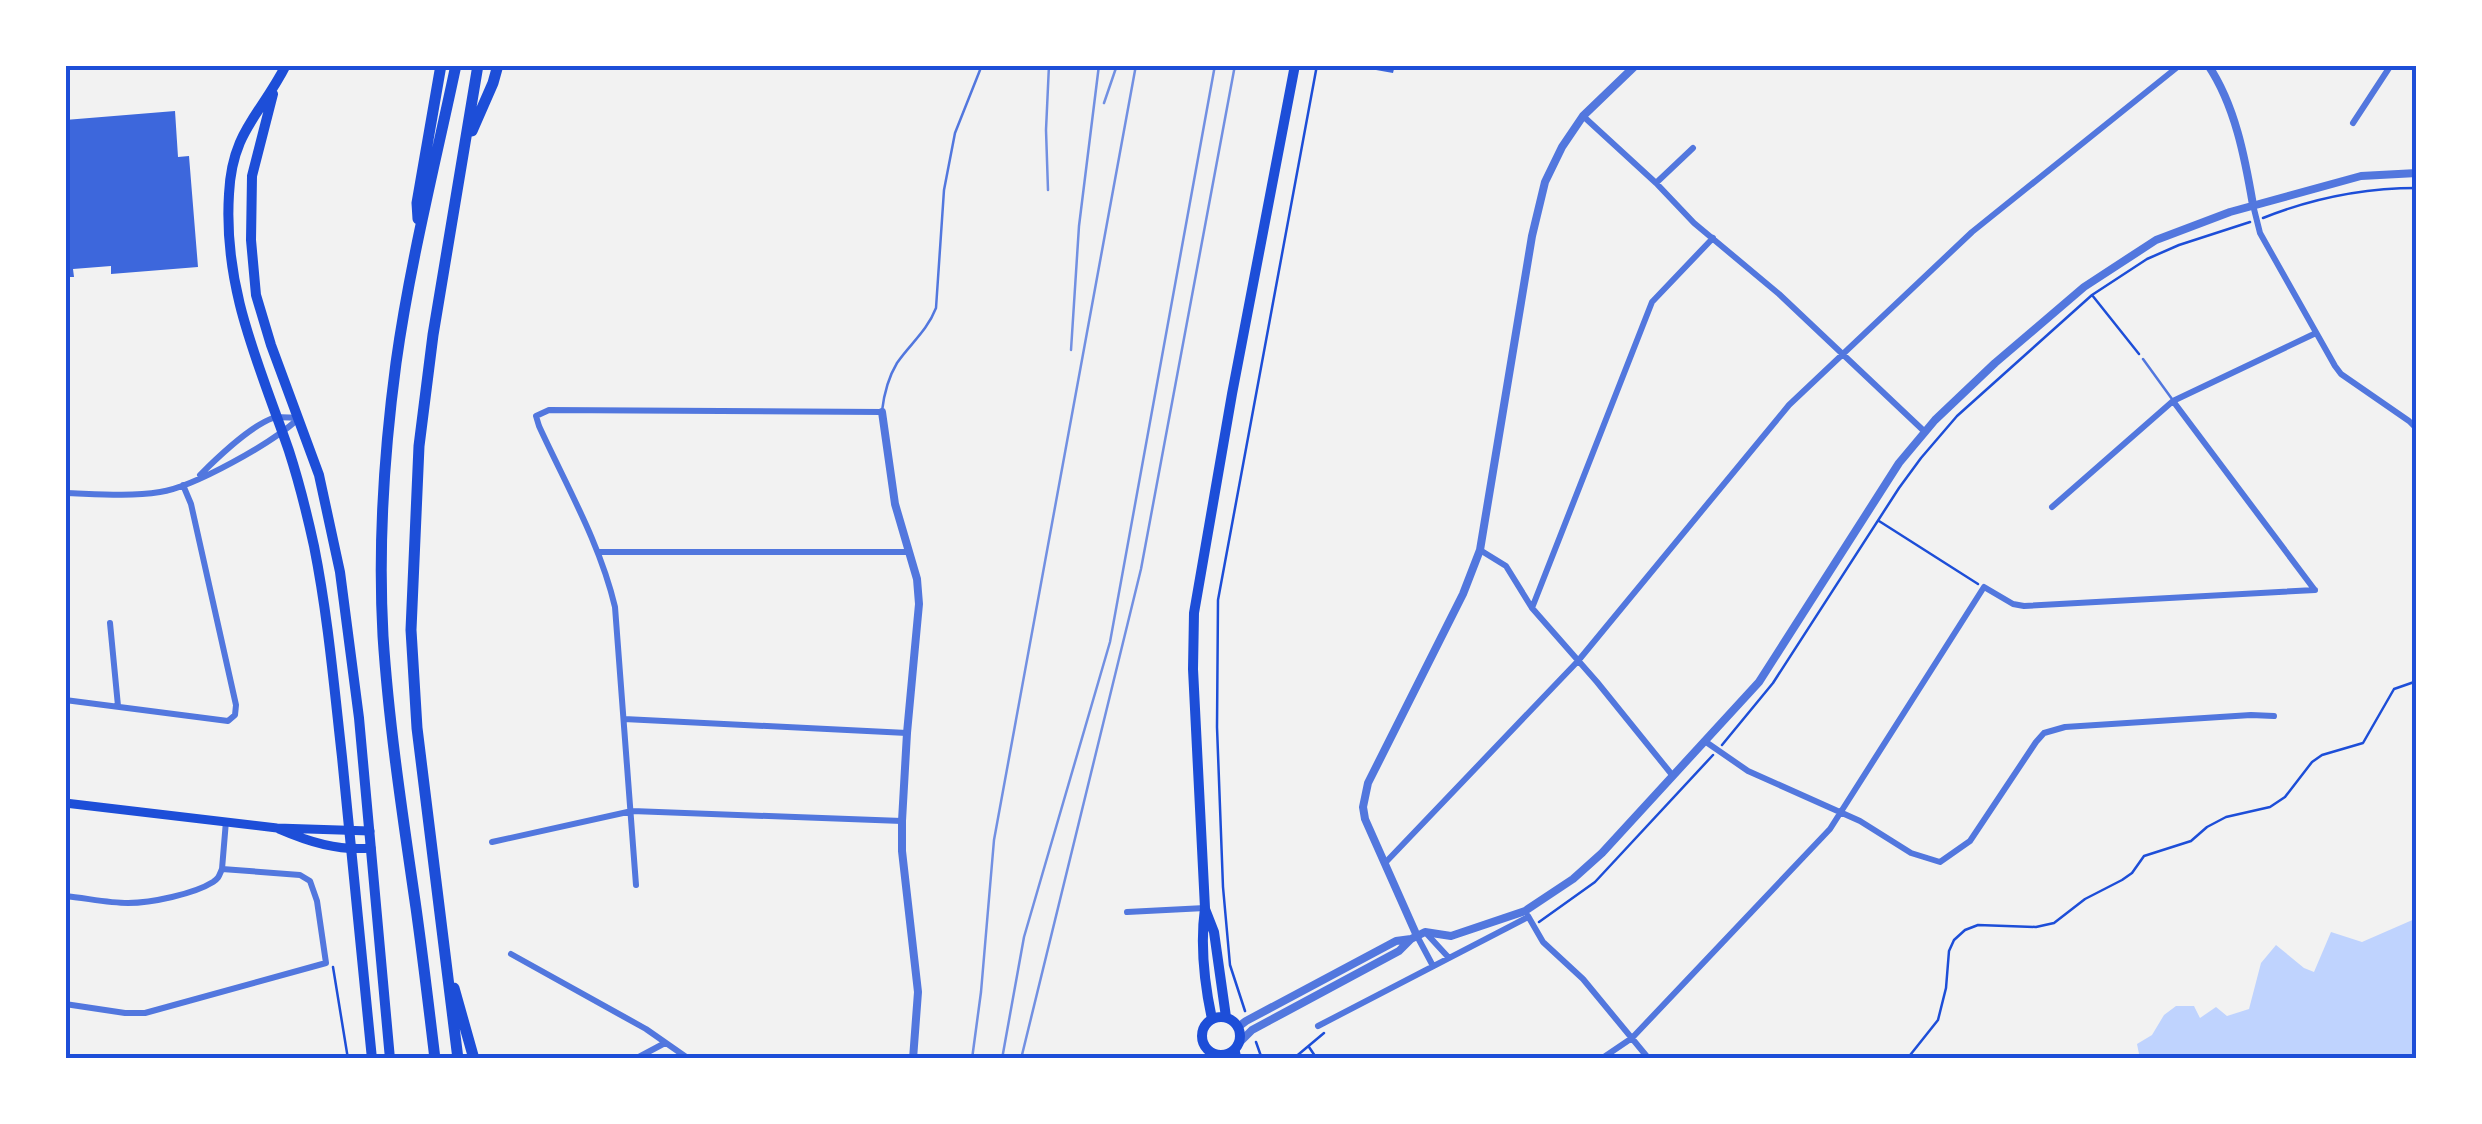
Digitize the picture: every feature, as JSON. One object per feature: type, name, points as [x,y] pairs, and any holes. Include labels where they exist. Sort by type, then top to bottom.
[{"type":"highway","points":[[419,233],[417,203],[440,65]]},
{"type":"highway","points":[[435,1059],[397,774],[384,636],[383,550],[396,363],[419,233],[456,65]]},
{"type":"highway","points":[[458,1059],[417,728],[411,630],[425,400],[478,65]]},
{"type":"highway","points":[[466,144],[498,65]]},
{"type":"highway","points":[[444,950],[474,1059]]},
{"type":"main road","points":[[286,65],[236,148],[228,197],[228,243],[242,319],[297,478],[318,569],[333,676],[372,1059]]},
{"type":"main road","points":[[1212,1019],[1201,934],[1205,908],[1193,670],[1194,613],[1294,65]]},
{"type":"main road","points":[[275,87],[252,176],[251,240],[256,296],[324,496],[345,600],[390,1059]]},
{"type":"main road","points":[[65,803],[277,828],[370,831]]},
{"type":"main road","points":[[277,828],[304,840],[351,850],[371,848]]},
{"type":"main road","points":[[1205,908],[1214,932],[1226,1017]]},
{"type":"main road","points":[[1226,1017],[1242,1024],[1233,1053],[1212,1054],[1203,1043],[1203,1030],[1212,1019],[1226,1017]]},
{"type":"street","points":[[1432,966],[1365,819],[1365,794],[1463,594],[1480,550],[1540,201],[1553,164],[1582,116],[1636,65]]},
{"type":"street","points":[[1385,862],[1578,661],[1766,430],[1841,354],[2000,209],[2180,65]]},
{"type":"street","points":[[2208,65],[2229,107],[2260,233],[2316,332],[2341,374],[2417,429]]},
{"type":"street","points":[[2353,122],[2391,65]]},
{"type":"street","points":[[1582,116],[1925,432]]},
{"type":"street","points":[[1656,183],[1692,148]]},
{"type":"street","points":[[1318,1026],[1526,914],[1589,866],[1759,682],[1899,463],[1925,432],[1994,363],[2068,300],[2102,274],[2170,233],[2253,205],[2361,176],[2417,174]]},
{"type":"street","points":[[1532,608],[1652,302],[1712,238]]},
{"type":"street","points":[[2052,506],[2172,401],[2316,332]]},
{"type":"street","points":[[1601,1059],[1632,1038],[1830,829],[1984,588],[2024,606],[2315,590],[2172,401]]},
{"type":"street","points":[[636,886],[615,607],[608,576],[536,416],[550,410],[882,412],[895,504],[920,604],[902,822],[918,992],[913,1059]]},
{"type":"street","points":[[197,479],[260,425],[277,416],[299,418]]},
{"type":"street","points":[[65,492],[143,495],[168,491],[218,470],[283,434],[299,418]]},
{"type":"street","points":[[65,700],[228,720],[235,715],[216,614],[191,504],[183,485]]},
{"type":"street","points":[[1480,550],[1506,566],[1532,608],[1674,777]]},
{"type":"street","points":[[598,552],[908,552]]},
{"type":"street","points":[[110,623],[118,706]]},
{"type":"street","points":[[1706,742],[1748,770],[1841,812],[1911,853],[1940,862],[1970,841],[2046,732],[2065,727],[2274,716]]},
{"type":"street","points":[[624,719],[907,733]]},
{"type":"street","points":[[492,842],[632,811],[902,822]]},
{"type":"street","points":[[65,896],[126,904],[212,883],[222,869],[226,821]]},
{"type":"street","points":[[65,1004],[145,1013],[329,962],[310,881],[300,875],[222,869]]},
{"type":"street","points":[[1127,912],[1205,908]]},
{"type":"street","points":[[1242,1024],[1396,941],[1418,936],[1452,936],[1526,914]]},
{"type":"street","points":[[1526,914],[1543,942],[1583,979],[1649,1059]]},
{"type":"street","points":[[1418,936],[1449,958]]},
{"type":"street","points":[[1233,1053],[1252,1030],[1399,951],[1418,936]]},
{"type":"street","points":[[510,954],[646,1030],[689,1059]]},
{"type":"street","points":[[635,1059],[665,1043]]},
{"type":"lane","points":[[882,412],[884,390],[893,370],[930,324],[936,308],[944,190],[955,133],[982,65]]},
{"type":"lane","points":[[2143,359],[2172,401]]},
{"type":"path","points":[[1242,1024],[1245,1005],[1230,965],[1223,886],[1217,727],[1218,600],[1317,65]]},
{"type":"path","points":[[1533,926],[1594,882],[1716,751],[1773,683],[1921,458],[1957,416],[2092,295],[2148,259],[2309,202],[2357,191],[2417,188]]},
{"type":"path","points":[[2092,295],[2143,359]]},
{"type":"path","points":[[1878,520],[1984,588]]},
{"type":"path","points":[[1907,1059],[1938,1020],[1949,952],[1954,940],[1965,930],[1978,925],[2036,927],[2054,922],[2132,873],[2144,856],[2191,841],[2226,816],[2270,807],[2285,797],[2322,755],[2363,743],[2394,689],[2417,681]]},
{"type":"path","points":[[329,962],[348,1059]]},
{"type":"path","points":[[1252,1030],[1262,1059]]},
{"type":"path","points":[[1293,1059],[1323,1033]]},
{"type":"path","points":[[1308,1046],[1317,1059]]},
{"type":"water","points":[[2417,918],[2417,1059],[2140,1059],[2137,1044],[2152,1035],[2164,1015],[2176,1006],[2194,1006],[2200,1018],[2216,1007],[2227,1016],[2249,1009],[2261,963],[2276,945],[2314,972],[2331,932],[2362,942]]},
{"type":"building","points":[[1359,65],[1395,65],[1393,73]]},
{"type":"building","points":[[175,111],[178,157],[189,156],[198,267],[111,274],[111,266],[73,269],[74,277],[65,277],[65,120]]},
{"type":"railway","points":[[1048,190],[1049,65]]},
{"type":"railway","points":[[1071,350],[1079,226],[1099,65]]},
{"type":"railway","points":[[1104,103],[1117,65]]},
{"type":"railway","points":[[972,1059],[994,840],[1136,65]]},
{"type":"railway","points":[[1002,1059],[1024,937],[1110,642],[1215,65]]},
{"type":"railway","points":[[1021,1059],[1141,569],[1235,65]]}]
